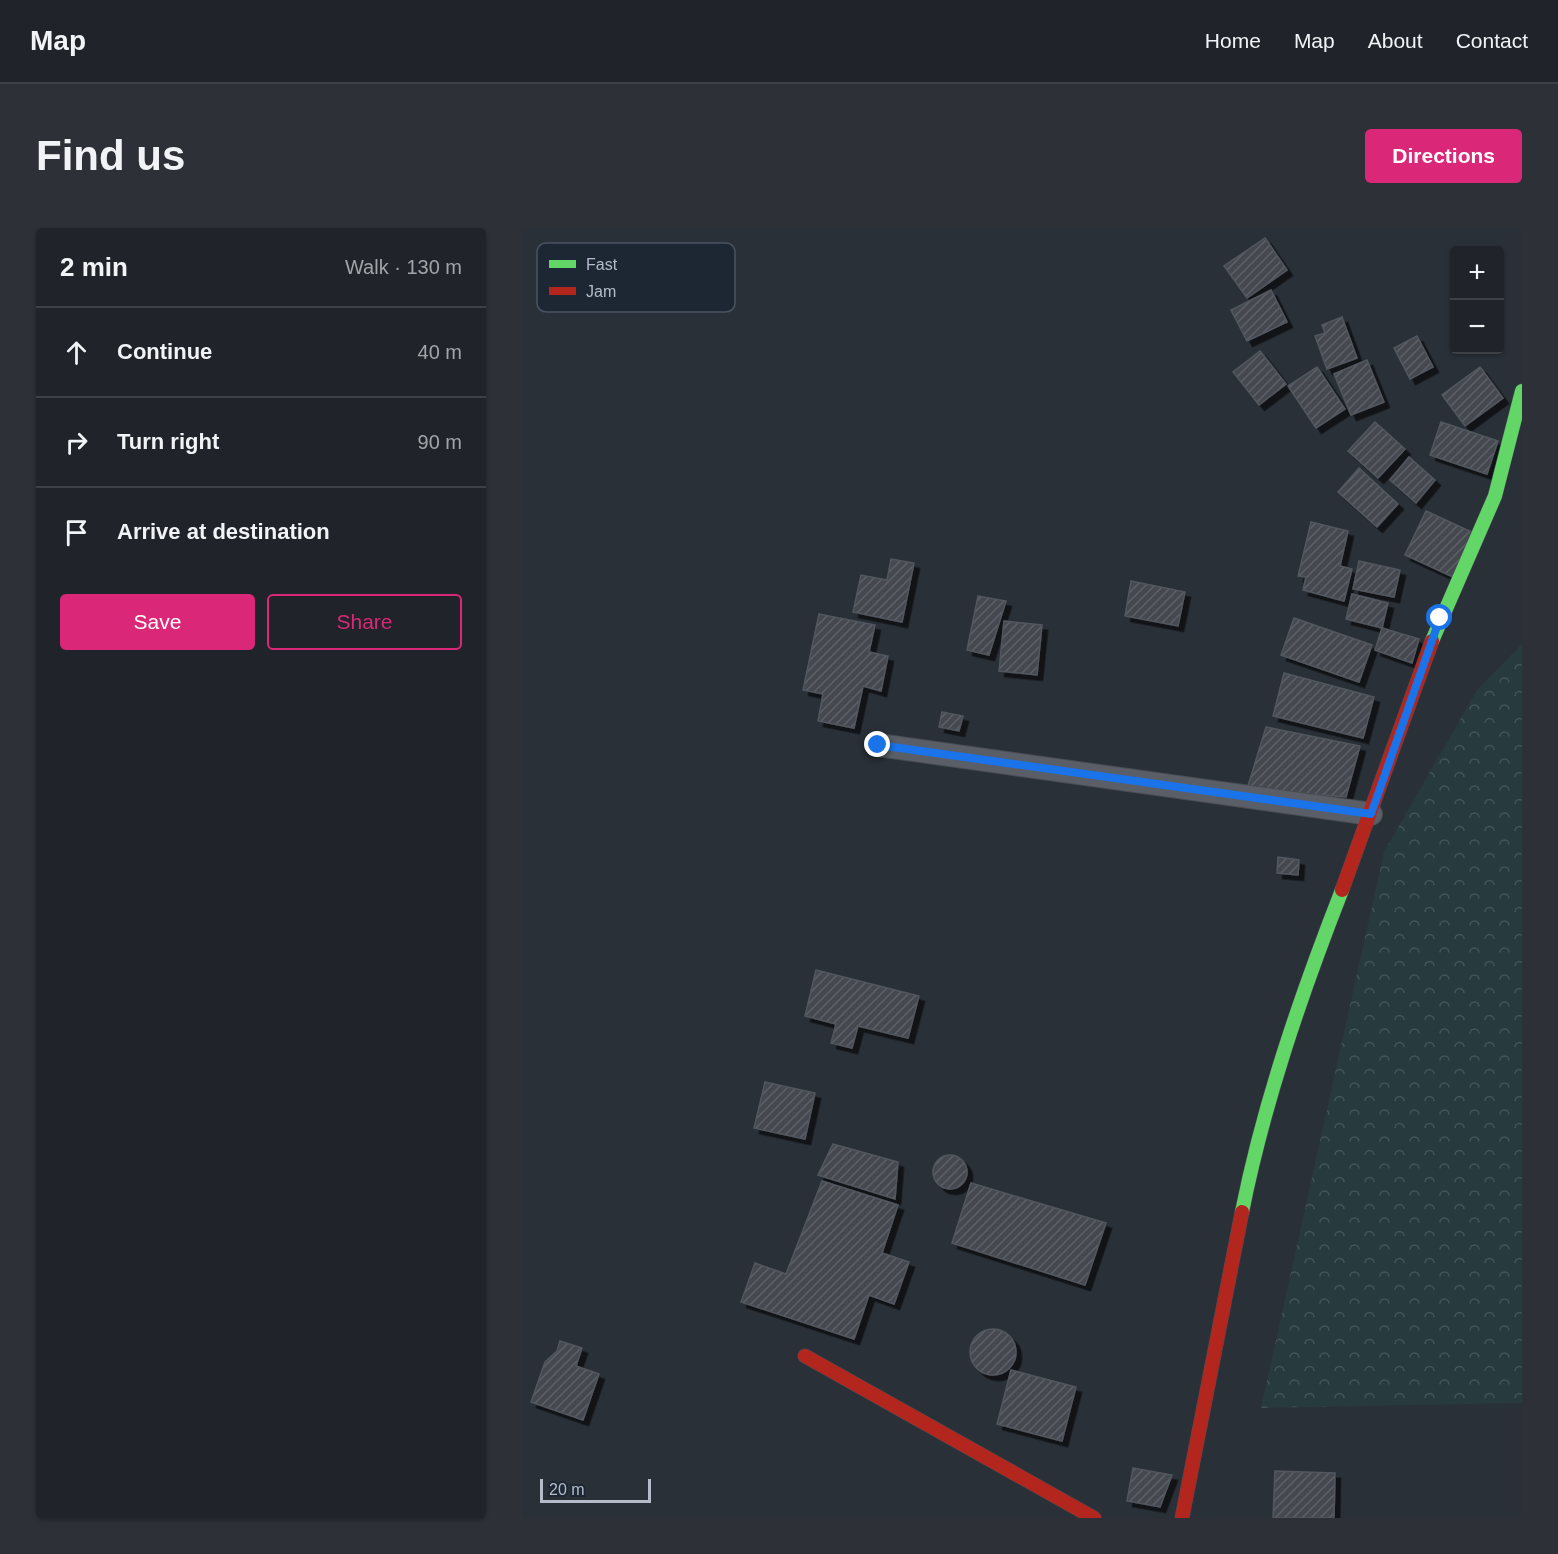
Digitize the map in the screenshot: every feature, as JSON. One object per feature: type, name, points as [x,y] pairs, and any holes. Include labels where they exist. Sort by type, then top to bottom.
[{"type":"street","points":[[1182,1518],[1250,1172],[1299,1001],[1371,814],[1440,618],[1495,496],[1522,391]]},
{"type":"street","points":[[805,1356],[1094,1518]]},
{"type":"lane","points":[[878,745],[1371,814]]},
{"type":"green space","points":[[1522,644],[1522,1403],[1261,1408],[1384,852],[1477,690]]},
{"type":"building","points":[[1265,238],[1287,270],[1247,298],[1224,266]]},
{"type":"building","points":[[1271,290],[1287,322],[1247,341],[1231,310]]},
{"type":"building","points":[[1342,317],[1357,358],[1327,369],[1315,336],[1325,333],[1322,325]]},
{"type":"building","points":[[1417,336],[1433,367],[1410,379],[1394,348]]},
{"type":"building","points":[[1260,351],[1286,384],[1259,405],[1233,372]]},
{"type":"building","points":[[1367,360],[1384,402],[1351,415],[1334,374]]},
{"type":"building","points":[[1317,367],[1345,409],[1316,428],[1288,386]]},
{"type":"building","points":[[1480,367],[1503,398],[1465,426],[1442,395]]},
{"type":"building","points":[[1375,422],[1405,449],[1378,478],[1348,451]]},
{"type":"building","points":[[1441,422],[1498,441],[1487,474],[1430,455]]},
{"type":"building","points":[[1409,457],[1435,480],[1416,503],[1390,480]]},
{"type":"building","points":[[1359,468],[1398,504],[1377,527],[1338,492]]},
{"type":"building","points":[[1426,511],[1474,533],[1453,577],[1405,555]]},
{"type":"building","points":[[1311,522],[1348,531],[1340,566],[1352,569],[1344,601],[1303,590],[1306,577],[1298,576]]},
{"type":"building","points":[[891,559],[914,563],[902,622],[853,612],[861,575],[887,580]]},
{"type":"building","points":[[1359,561],[1400,570],[1394,597],[1353,589]]},
{"type":"building","points":[[1131,581],[1185,592],[1178,626],[1125,616]]},
{"type":"building","points":[[1352,594],[1388,603],[1382,628],[1346,619]]},
{"type":"building","points":[[978,596],[1006,601],[989,655],[967,650]]},
{"type":"building","points":[[819,614],[875,625],[869,652],[888,656],[881,691],[863,686],[854,728],[818,721],[823,694],[803,690]]},
{"type":"building","points":[[1294,618],[1372,645],[1359,682],[1281,655]]},
{"type":"building","points":[[1004,621],[1042,625],[1037,675],[999,671]]},
{"type":"building","points":[[1382,628],[1419,639],[1412,663],[1375,650]]},
{"type":"building","points":[[1284,673],[1374,697],[1363,738],[1273,716]]},
{"type":"building","points":[[942,712],[963,716],[959,731],[939,727]]},
{"type":"building","points":[[1266,727],[1360,746],[1346,797],[1247,789]]},
{"type":"building","points":[[1278,857],[1299,860],[1298,875],[1277,873]]},
{"type":"building","points":[[816,970],[919,996],[908,1038],[858,1026],[852,1048],[831,1043],[836,1024],[805,1016]]},
{"type":"building","points":[[765,1082],[815,1093],[805,1139],[754,1128]]},
{"type":"building","points":[[833,1144],[898,1162],[895,1199],[818,1175]]},
{"type":"building","points":[[950,1155],[962,1160],[967,1172],[962,1184],[950,1189],[938,1184],[933,1172],[938,1160]]},
{"type":"building","points":[[822,1181],[898,1205],[882,1253],[909,1262],[894,1304],[869,1295],[854,1339],[741,1302],[755,1263],[786,1274]]},
{"type":"building","points":[[971,1183],[1106,1223],[1085,1285],[952,1243]]},
{"type":"building","points":[[993,1329],[1009,1336],[1016,1352],[1009,1368],[993,1375],[977,1368],[970,1352],[977,1336]]},
{"type":"building","points":[[560,1341],[582,1348],[576,1366],[599,1374],[583,1420],[531,1402],[545,1362],[557,1351]]},
{"type":"building","points":[[1011,1370],[1076,1387],[1062,1441],[997,1424]]},
{"type":"building","points":[[1133,1468],[1172,1475],[1160,1507],[1127,1501]]},
{"type":"building","points":[[1275,1471],[1335,1473],[1334,1518],[1273,1518]]},
{"type":"traffic: fast","points":[[1432,641],[1495,496],[1522,391]]},
{"type":"traffic: fast","points":[[1242,1212],[1272,1089],[1312,969],[1342,890]]},
{"type":"traffic: jam","points":[[1342,890],[1432,641]]},
{"type":"traffic: jam","points":[[1182,1518],[1242,1212]]},
{"type":"traffic: jam","points":[[805,1356],[1094,1518]]},
{"type":"route","points":[[878,745],[1371,814],[1440,618]]}]
